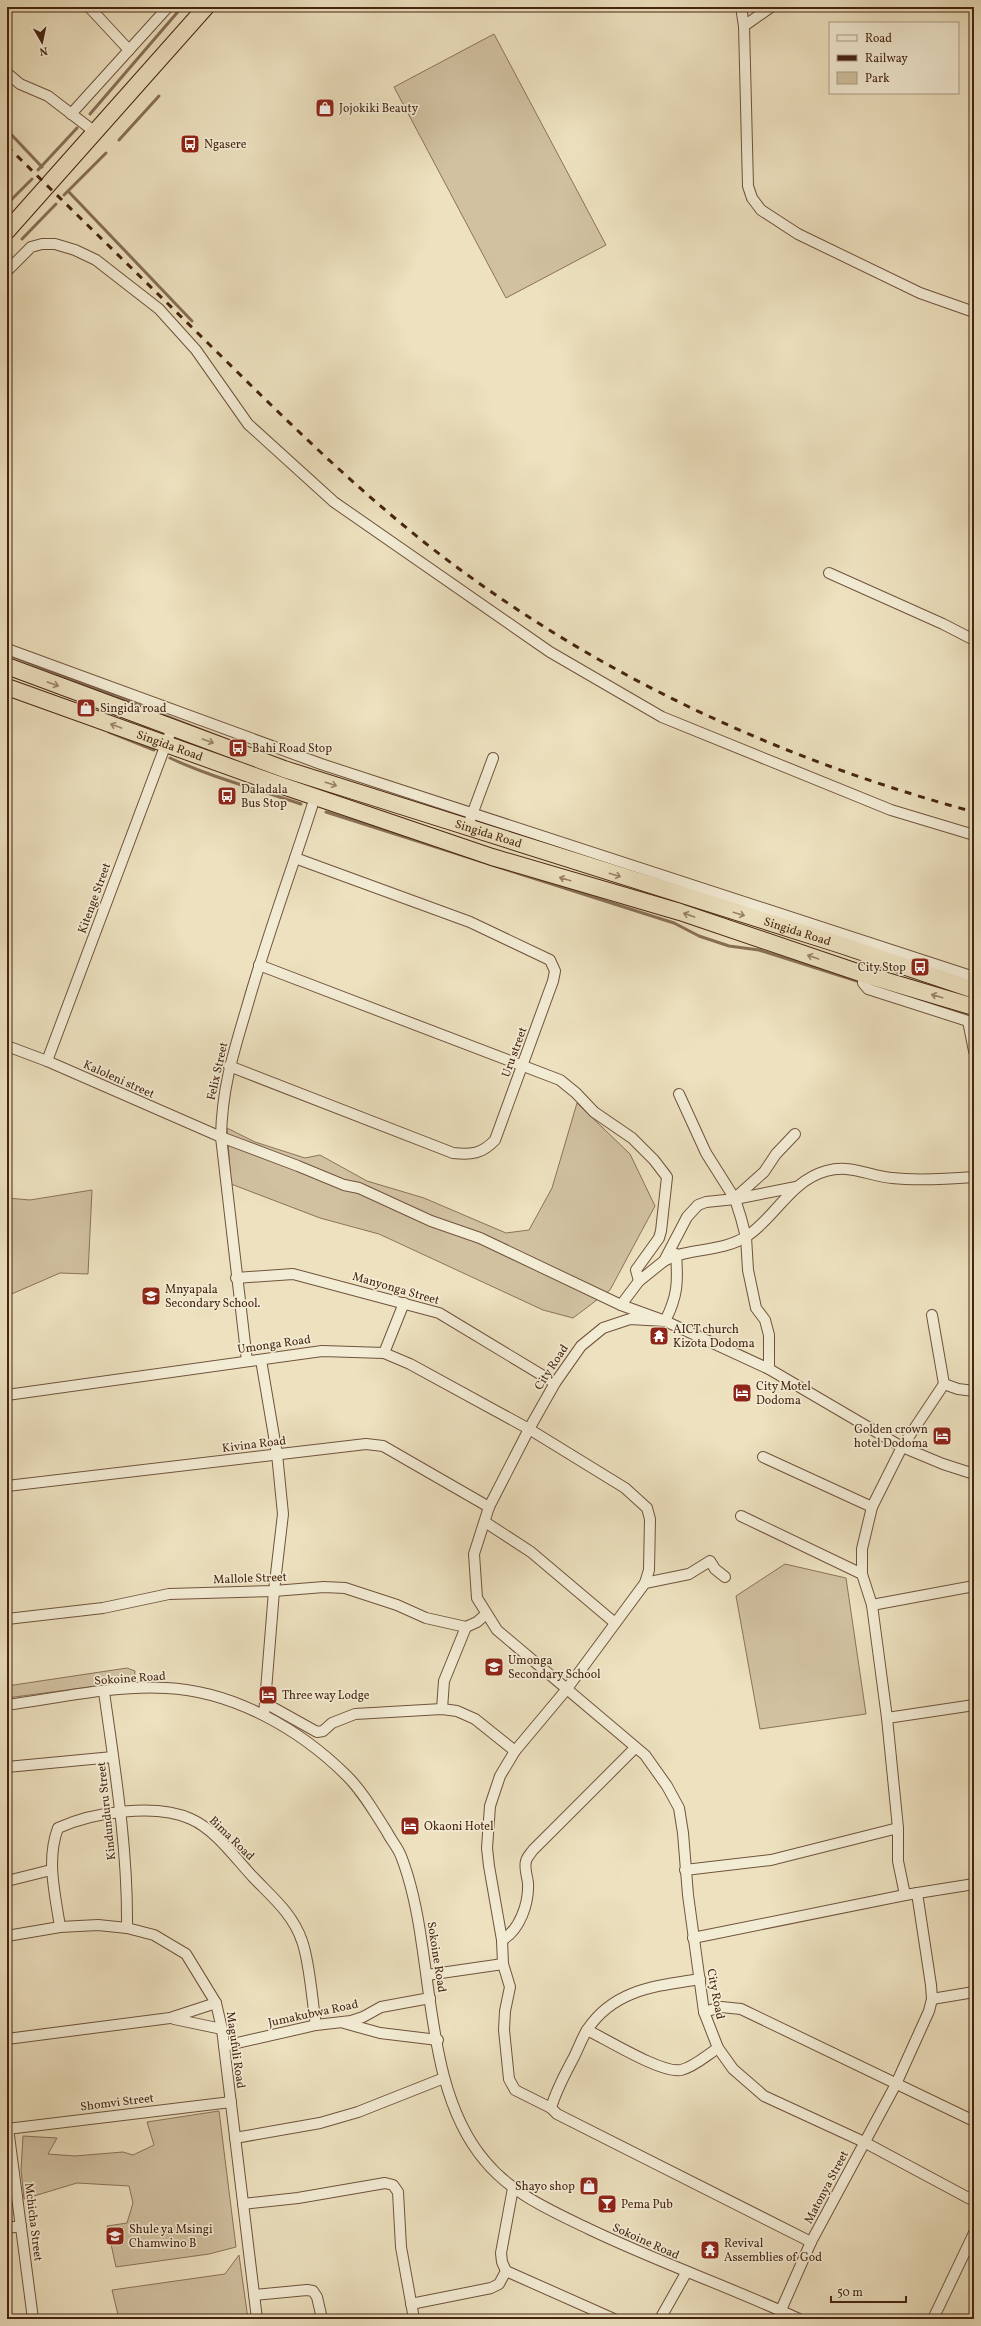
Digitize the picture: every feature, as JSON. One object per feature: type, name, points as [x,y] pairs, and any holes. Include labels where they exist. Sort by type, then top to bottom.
[{"type":"highway","points":[[8,229],[206,7]]},
{"type":"highway","name":"Singida Road","points":[[7,666],[284,769],[470,821],[974,990]]},
{"type":"highway","name":"Singida Road","points":[[7,687],[165,744],[492,857],[680,912],[863,974],[972,1017]]},
{"type":"street","points":[[89,7],[130,50]]},
{"type":"street","points":[[71,114],[168,7]]},
{"type":"street","points":[[741,7],[744,26],[748,186],[752,198],[761,210],[798,234],[913,290],[974,312]]},
{"type":"street","points":[[744,26],[771,7]]},
{"type":"street","points":[[7,73],[20,84],[48,96],[95,132]]},
{"type":"street","points":[[7,271],[31,247],[42,244],[55,244],[75,250],[96,260],[159,309],[196,350],[248,424],[334,502],[550,652],[662,716],[891,810],[974,835]]},
{"type":"street","points":[[829,574],[943,624],[974,640]]},
{"type":"street","points":[[7,648],[321,764],[470,821],[974,977]]},
{"type":"street","name":"Kitenge Street","points":[[47,1061],[172,728]]},
{"type":"street","points":[[470,821],[493,758]]},
{"type":"street","name":"Felix Street","points":[[247,1361],[220,1137],[221,1105],[229,1066],[259,965],[315,796]]},
{"type":"street","name":"Uru street","points":[[229,1066],[453,1153],[471,1155],[483,1150],[495,1140],[554,981],[555,971],[550,960],[470,922],[295,858]]},
{"type":"street","points":[[259,965],[560,1080],[576,1093],[594,1112],[632,1138],[654,1160],[667,1177],[661,1231],[659,1238],[636,1270],[639,1281]]},
{"type":"street","points":[[972,1017],[974,1051]]},
{"type":"street","name":"Kaloleni street","points":[[7,1046],[47,1061],[220,1137],[344,1185],[359,1188],[431,1221],[480,1238],[621,1305],[665,1321]]},
{"type":"street","points":[[679,1094],[706,1153],[734,1199],[746,1237],[748,1270],[756,1308],[765,1320],[769,1335],[769,1370]]},
{"type":"street","points":[[734,1199],[764,1172],[776,1154],[795,1134]]},
{"type":"street","points":[[621,1305],[639,1281],[664,1261],[676,1254],[724,1246],[746,1237],[796,1187],[825,1171],[850,1168],[892,1178],[974,1177]]},
{"type":"street","points":[[664,1261],[686,1217],[694,1209],[706,1202],[734,1199],[796,1187]]},
{"type":"street","points":[[665,1321],[676,1294],[676,1254]]},
{"type":"street","name":"Manyonga Street","points":[[236,1278],[293,1274],[439,1313],[555,1383]]},
{"type":"street","points":[[384,1353],[404,1303]]},
{"type":"street","points":[[905,1895],[898,1861],[898,1828],[887,1718],[872,1605],[862,1574],[862,1549],[872,1507],[902,1447],[944,1384],[932,1315]]},
{"type":"street","name":"City Road","points":[[974,1474],[943,1464],[902,1447],[769,1370],[665,1321],[630,1319],[603,1328],[581,1346],[555,1383],[529,1429],[489,1507],[474,1554],[477,1598],[486,1615],[497,1630],[635,1748],[655,1768],[678,1808],[683,1833],[685,1870],[704,2012],[718,2048],[733,2069],[764,2096],[864,2142],[974,2201]]},
{"type":"street","name":"Umonga Road","points":[[7,1395],[322,1351],[384,1353],[410,1364],[529,1429]]},
{"type":"street","points":[[262,1360],[277,1454],[283,1514],[274,1591],[264,1715]]},
{"type":"street","points":[[944,1384],[958,1389],[974,1391]]},
{"type":"street","points":[[529,1429],[625,1488],[647,1508],[650,1519],[649,1570],[645,1583],[616,1623],[566,1690],[515,1751],[500,1776],[490,1806],[488,1830],[489,1866],[502,1940],[503,1964],[510,1988],[505,2011],[504,2030],[509,2079],[515,2090],[551,2108],[557,2114],[811,2242]]},
{"type":"street","name":"Kivina Road","points":[[7,1486],[366,1444],[383,1446],[489,1507]]},
{"type":"street","points":[[763,1457],[872,1507]]},
{"type":"street","points":[[741,1516],[862,1574]]},
{"type":"street","points":[[485,1522],[531,1552],[616,1623]]},
{"type":"street","points":[[645,1583],[689,1574],[710,1561],[715,1569],[725,1577]]},
{"type":"street","points":[[872,1605],[974,1586]]},
{"type":"street","name":"Mallole Street","points":[[7,1619],[103,1608],[169,1594],[274,1591],[324,1587],[345,1588],[396,1605],[426,1618],[466,1627]]},
{"type":"street","points":[[442,1709],[444,1681],[466,1627],[477,1622],[486,1615]]},
{"type":"street","name":"Sokoine Road","points":[[7,1705],[104,1692],[166,1688],[211,1696],[264,1715],[322,1754],[348,1777],[374,1810],[401,1856],[418,1919],[444,2078],[460,2126],[484,2160],[513,2188],[546,2208],[635,2252],[799,2319]]},
{"type":"street","name":"Kindunduru Street","points":[[104,1692],[120,1812],[127,1895],[127,1928]]},
{"type":"street","points":[[265,1703],[317,1732],[323,1731],[332,1723],[354,1714],[442,1709],[457,1711],[475,1719],[515,1751]]},
{"type":"street","points":[[887,1718],[974,1704]]},
{"type":"street","points":[[502,1940],[510,1935],[518,1926],[525,1906],[527,1896],[526,1861],[533,1850],[635,1748]]},
{"type":"street","points":[[7,1767],[113,1758]]},
{"type":"street","name":"Bima Road","points":[[60,1927],[51,1870],[53,1842],[58,1828],[73,1821],[120,1812],[169,1812],[192,1819],[212,1834],[291,1916],[302,1942],[316,2025]]},
{"type":"street","points":[[685,1870],[771,1860],[898,1828]]},
{"type":"street","points":[[7,1881],[51,1870]]},
{"type":"street","points":[[693,1938],[905,1895],[974,1884]]},
{"type":"street","points":[[917,1893],[932,2000],[974,1992]]},
{"type":"street","name":"Magufuli Road","points":[[7,1936],[60,1927],[98,1925],[127,1928],[154,1935],[186,1954],[216,2002],[222,2029],[257,2319]]},
{"type":"street","points":[[427,1975],[503,1964]]},
{"type":"street","points":[[551,2108],[554,2096],[587,2030],[605,2010],[628,1994],[648,1987],[700,1979]]},
{"type":"street","name":"Jumakubwa Road","points":[[224,2046],[316,2025],[342,2022],[363,2017],[381,2007],[430,1998]]},
{"type":"street","name":"Matonya Street","points":[[780,2310],[811,2242],[896,2084],[925,2024],[932,2000]]},
{"type":"street","points":[[7,2039],[170,2018],[216,2002]]},
{"type":"street","points":[[704,2012],[721,2007],[741,2008],[974,2122]]},
{"type":"street","points":[[170,2018],[190,2021],[222,2029]]},
{"type":"street","points":[[342,2022],[380,2033],[438,2040]]},
{"type":"street","points":[[587,2030],[657,2065],[672,2070],[682,2070],[718,2048]]},
{"type":"street","points":[[235,2138],[320,2123],[358,2112],[444,2078]]},
{"type":"street","name":"Shomvi Street","points":[[8,2128],[230,2102]]},
{"type":"street","name":"Mchicha Street","points":[[8,2128],[33,2319]]},
{"type":"street","points":[[243,2204],[298,2198],[385,2183],[392,2185],[398,2192],[401,2247],[414,2319]]},
{"type":"street","points":[[513,2188],[501,2253],[502,2262],[506,2271],[600,2316],[614,2319]]},
{"type":"street","points":[[7,2228],[21,2226]]},
{"type":"street","points":[[933,2319],[974,2233]]},
{"type":"street","points":[[411,2304],[491,2288],[499,2284],[506,2271]]},
{"type":"street","points":[[660,2319],[686,2273]]},
{"type":"street","points":[[254,2295],[307,2290],[313,2291],[317,2297],[322,2319]]},
{"type":"green space","points":[[494,34],[606,245],[506,298],[394,87]]},
{"type":"green space","points":[[577,1103],[630,1154],[655,1206],[610,1290],[573,1318],[543,1310],[379,1234],[320,1218],[231,1184],[227,1128],[255,1142],[305,1158],[320,1155],[367,1181],[424,1198],[506,1233],[529,1230],[552,1188]]},
{"type":"green space","points":[[92,1190],[88,1274],[60,1273],[7,1296],[7,1198],[30,1200]]},
{"type":"green space","points":[[785,1564],[846,1578],[866,1714],[760,1729],[736,1596]]},
{"type":"green space","points":[[127,1668],[135,1671],[134,1681],[7,1698],[7,1686]]},
{"type":"green space","points":[[219,2111],[236,2247],[209,2254],[116,2267],[107,2226],[127,2223],[133,2203],[129,2186],[77,2183],[24,2199],[21,2170],[23,2136],[57,2138],[48,2154],[75,2156],[123,2152],[133,2155],[154,2145],[147,2122]]},
{"type":"green space","points":[[239,2255],[248,2319],[119,2319],[112,2290],[225,2274]]},
{"type":"waterway","points":[[90,114],[182,7]]},
{"type":"waterway","points":[[119,140],[159,96]]},
{"type":"waterway","points":[[38,170],[77,128]]},
{"type":"waterway","points":[[7,130],[42,167]]},
{"type":"waterway","points":[[64,195],[106,153]]},
{"type":"waterway","points":[[7,204],[32,179]]},
{"type":"waterway","points":[[68,191],[192,321]]},
{"type":"waterway","points":[[22,239],[56,204]]},
{"type":"waterway","points":[[7,654],[240,745]]},
{"type":"waterway","points":[[109,732],[154,750]]},
{"type":"waterway","points":[[170,758],[219,777],[301,804]]},
{"type":"waterway","points":[[326,812],[674,923],[699,936],[729,946],[759,950],[860,982]]},
{"type":"railway","points":[[7,146],[268,402],[346,476],[429,546],[491,592],[555,634],[621,672],[688,706],[757,738],[828,766],[900,790],[974,812]]},
{"type":"place","name":"Jojokiki Beauty","points":[[325,108]]},
{"type":"place","name":"Ngasere","points":[[190,144]]},
{"type":"place","name":"Singida road","points":[[86,708]]},
{"type":"place","name":"Bahi Road Stop","points":[[238,748]]},
{"type":"place","name":"Daladala Bus Stop","points":[[227,796]]},
{"type":"place","name":"City Stop","points":[[920,967]]},
{"type":"place","name":"Mnyapala Secondary School.","points":[[151,1296]]},
{"type":"place","name":"AICT church Kizota Dodoma","points":[[659,1336]]},
{"type":"place","name":"City Motel Dodoma","points":[[742,1393]]},
{"type":"place","name":"Golden crown hotel Dodoma","points":[[942,1436]]},
{"type":"place","name":"Umonga Secondary School","points":[[494,1667]]},
{"type":"place","name":"Three way Lodge","points":[[268,1695]]},
{"type":"place","name":"Okaoni Hotel","points":[[410,1826]]},
{"type":"place","name":"Shayo shop","points":[[589,2186]]},
{"type":"place","name":"Pema Pub","points":[[607,2204]]},
{"type":"place","name":"Shule ya Msingi Chamwino B","points":[[115,2236]]},
{"type":"place","name":"Revival Assemblies of God","points":[[710,2250]]}]
